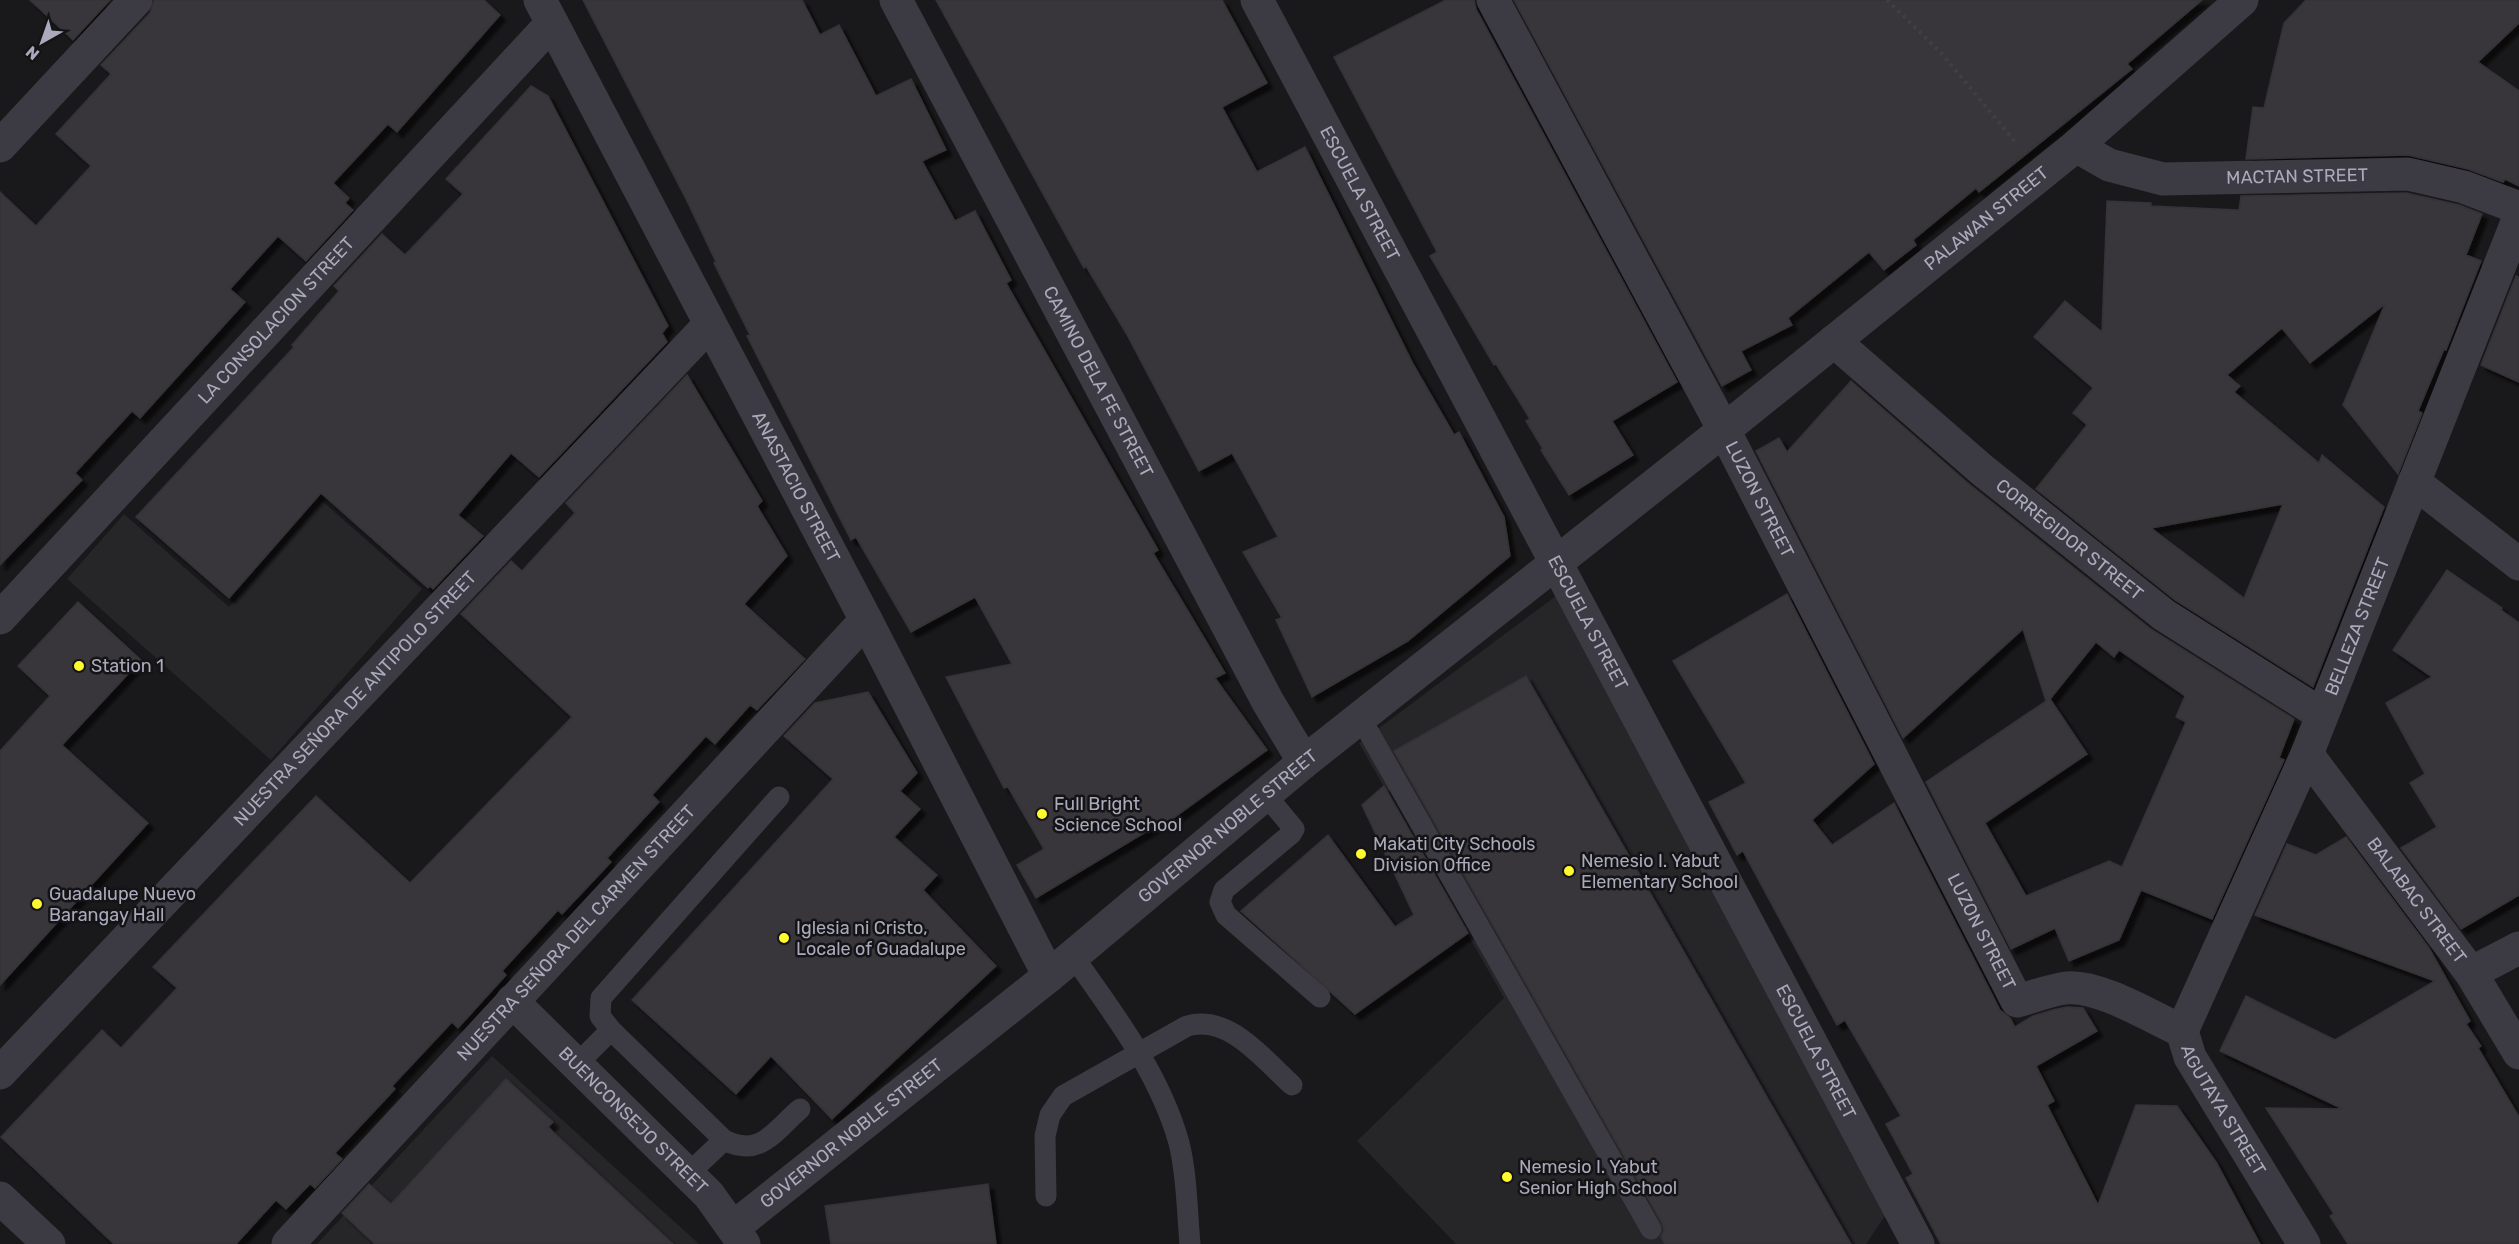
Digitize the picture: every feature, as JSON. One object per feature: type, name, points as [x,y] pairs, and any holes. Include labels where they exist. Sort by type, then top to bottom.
[{"type":"street","points":[[0,146],[136,0]]},
{"type":"street","name":"CAMINO DELA FE STREET","points":[[896,0],[1268,702],[1304,762]]},
{"type":"street","name":"ESCUELA STREET","points":[[1257,0],[1512,484],[1557,560],[1918,1244]]},
{"type":"street","name":"LUZON STREET","points":[[1493,0],[1724,430],[2017,1001]]},
{"type":"street","name":"PALAWAN STREET","points":[[1724,430],[2076,146],[2242,0]]},
{"type":"street","name":"ANASTACIO STREET","points":[[546,11],[866,620],[1061,966]]},
{"type":"street","name":"LA CONSOLACION STREET","points":[[0,618],[546,11]]},
{"type":"street","name":"MACTAN STREET","points":[[2076,146],[2109,165],[2163,179],[2408,174],[2464,187],[2519,208]]},
{"type":"street","name":"BELLEZA STREET","points":[[2182,1031],[2307,754],[2519,217]]},
{"type":"street","name":"NUESTRA SEÑORA DE ANTIPOLO STREET","points":[[0,1073],[709,325]]},
{"type":"street","name":"CORREGIDOR STREET","points":[[1834,341],[1981,469],[2164,615],[2321,714]]},
{"type":"street","name":"GOVERNOR NOBLE STREET","points":[[739,1235],[1304,762],[1724,430]]},
{"type":"street","points":[[2414,482],[2519,564]]},
{"type":"street","name":"NUESTRA SEÑORA DEL CARMEN STREET","points":[[288,1244],[866,620]]},
{"type":"street","name":"BALABAC STREET","points":[[2307,754],[2471,973],[2519,1053]]},
{"type":"street","points":[[2471,973],[2519,948]]},
{"type":"street","name":"AGUTAYA STREET","points":[[2017,1001],[2067,987],[2083,989],[2099,993],[2182,1031],[2190,1058],[2304,1244]]},
{"type":"street","name":"BUENCONSEJO STREET","points":[[512,1002],[709,1195],[739,1235]]},
{"type":"street","points":[[0,1198],[49,1244]]},
{"type":"lane","points":[[1360,717],[1651,1229]]},
{"type":"lane","points":[[1266,794],[1294,829],[1292,834],[1224,890],[1220,902],[1226,915],[1320,997]]},
{"type":"lane","points":[[779,797],[601,998],[600,1016],[611,1030],[724,1140],[740,1148],[757,1146],[800,1109]]},
{"type":"lane","points":[[1061,966],[1141,1054],[1179,1143],[1190,1244]]},
{"type":"lane","points":[[1046,1196],[1045,1136],[1050,1115],[1063,1096],[1187,1026],[1201,1022],[1216,1024],[1235,1034],[1292,1084]]},
{"type":"lane","points":[[576,1065],[611,1030]]},
{"type":"lane","points":[[688,1174],[724,1140]]},
{"type":"path","points":[[1887,0],[1942,54],[2042,174]]},
{"type":"shaded area","points":[[322,501],[422,589],[271,760],[67,579],[124,514],[229,607]]},
{"type":"shaded area","name":"Nemesio I. Yabut Elementary School","points":[[1560,593],[1887,1213],[1866,1244],[1456,1244],[1357,1141],[1504,998],[1359,743]]},
{"type":"shaded area","points":[[492,1056],[699,1244],[317,1244]]},
{"type":"building","points":[[30,0],[110,0],[73,40]]},
{"type":"building","points":[[154,0],[484,0],[500,15],[397,132],[388,124],[333,183],[349,198],[345,203],[353,210],[306,261],[278,236],[230,289],[245,302],[140,418],[132,411],[75,473],[82,480],[0,565],[0,192],[36,226],[91,166],[56,134],[111,74],[101,65],[150,13]]},
{"type":"building","points":[[583,0],[802,0],[820,35],[839,25],[876,96],[911,79],[946,150],[922,161],[955,221],[975,211],[1011,280],[1006,283],[1158,550],[1153,553],[1225,673],[1215,678],[1267,750],[1164,825],[1162,822],[1036,898],[1017,865],[1044,849],[1008,787],[1004,788],[946,677],[1012,664],[975,597],[911,632],[856,537],[851,540],[747,336],[750,335],[714,263],[716,262],[687,201]]},
{"type":"building","points":[[936,0],[1222,0],[1267,83],[1222,107],[1257,172],[1305,147],[1413,364],[1454,435],[1459,432],[1504,517],[1510,556],[1408,641],[1312,697],[1276,620],[1282,618],[1243,552],[1278,537],[1232,453],[1199,471],[1126,333],[1086,266],[1084,268]]},
{"type":"building","points":[[1446,0],[1474,0],[1476,9],[1677,382],[1612,421],[1633,455],[1569,495],[1526,421],[1530,419],[1496,364],[1494,365],[1430,256],[1437,252],[1334,57]]},
{"type":"building","points":[[1514,0],[2202,0],[2127,64],[2132,69],[1979,192],[1976,188],[1913,240],[1916,245],[1884,270],[1869,252],[1788,318],[1792,325],[1741,351],[1751,370],[1722,386]]},
{"type":"building","points":[[2306,0],[2519,0],[2519,23],[2478,62],[2519,91],[2519,186],[2505,179],[2503,182],[2468,169],[2408,155],[2246,159],[2253,107],[2264,108],[2284,23]]},
{"type":"building","points":[[531,86],[548,96],[668,326],[662,333],[667,342],[539,477],[511,453],[458,515],[483,536],[433,589],[430,586],[428,588],[321,493],[229,598],[136,517],[294,347],[292,345],[339,291],[334,286],[382,234],[405,255],[463,194],[446,179]]},
{"type":"building","points":[[2406,193],[2459,205],[2482,214],[2466,255],[2481,261],[2446,350],[2444,349],[2418,411],[2422,413],[2398,474],[2343,405],[2385,304],[2310,363],[2282,328],[2227,375],[2240,386],[2234,392],[2319,463],[2322,455],[2384,507],[2313,687],[2175,600],[2036,489],[2087,425],[2073,413],[2093,388],[2034,337],[2065,301],[2102,332],[2107,201],[2151,203],[2151,206],[2239,210],[2241,196]],"holes":[[[2283,504],[2244,598],[2151,528]]]},
{"type":"building","points":[[2516,276],[2519,277],[2519,382],[2481,365]]},
{"type":"building","points":[[687,375],[762,501],[757,506],[787,556],[744,604],[805,659],[757,710],[750,705],[715,744],[706,736],[652,795],[659,802],[607,858],[611,862],[562,914],[558,910],[502,971],[506,975],[458,1028],[452,1022],[392,1086],[395,1089],[335,1153],[342,1159],[315,1188],[310,1184],[286,1209],[276,1200],[236,1244],[114,1244],[1,1137],[102,1030],[121,1048],[177,988],[153,967],[316,796],[410,883],[572,717],[461,614],[511,561],[522,571],[575,513],[566,503]]},
{"type":"building","points":[[1851,381],[1969,484],[2152,630],[2294,719],[2279,758],[2284,760],[2212,919],[2141,890],[2119,940],[2069,961],[2055,928],[2011,949],[1926,782],[2046,701],[2023,629],[1903,738],[1756,451],[1779,438],[1787,452]],"holes":[[[2096,642],[2114,657],[2119,650],[2185,696],[2176,717],[2186,722],[2122,867],[2109,861],[2026,896],[1985,823],[2087,754],[2050,699]]]},
{"type":"building","points":[[2447,570],[2502,608],[2501,610],[2519,623],[2519,895],[2461,929],[2401,848],[2437,827],[2410,783],[2425,774],[2386,703],[2432,677],[2393,650]]},
{"type":"building","points":[[1787,594],[1874,764],[1812,820],[1832,845],[1894,803],[2000,1010],[2010,1018],[2015,1027],[2033,1016],[2053,1010],[2067,1007],[2083,1008],[2097,1031],[2036,1066],[2054,1101],[2047,1105],[2098,1205],[2136,1105],[2177,1106],[2216,1162],[2260,1244],[1941,1244],[1906,1178],[1913,1174],[1886,1124],[1901,1116],[1845,1020],[1837,1025],[1743,851],[1737,855],[1709,802],[1746,783],[1673,661]]},
{"type":"building","name":"Guadalupe Nuevo Barangay Hall","points":[[78,602],[141,660],[62,745],[148,823],[0,985],[0,751],[50,696],[18,666]]},
{"type":"building","points":[[1526,676],[1851,1244],[1665,1244],[1661,1237],[1664,1230],[1662,1223],[1394,751]]},
{"type":"building","points":[[868,692],[917,773],[900,791],[920,809],[894,837],[937,875],[923,890],[996,966],[832,1119],[771,1056],[736,1094],[632,1000],[833,779],[784,736],[815,703]]},
{"type":"building","name":"Makati City Schools Division Office","points":[[1384,786],[1468,933],[1355,1014],[1241,911],[1328,835],[1395,927],[1414,915],[1362,805]]},
{"type":"building","points":[[2346,837],[2429,948],[2470,1021],[2466,1024],[2481,1046],[2478,1048],[2519,1117],[2519,1244],[2348,1244],[2330,1216],[2334,1214],[2266,1108],[2343,1109],[2220,1051],[2246,996],[2335,1040],[2435,981],[2255,915],[2287,844],[2316,855]]},
{"type":"building","points":[[506,1079],[553,1122],[548,1127],[673,1244],[375,1244],[342,1213],[369,1184],[391,1204]]},
{"type":"building","points":[[988,1184],[996,1244],[831,1244],[825,1206]]},
{"type":"place","name":"Station 1","points":[[79,666]]},
{"type":"place","name":"Full Bright Science School","points":[[1042,814]]},
{"type":"place","name":"Makati City Schools Division Office","points":[[1361,854]]},
{"type":"place","name":"Nemesio I. Yabut Elementary School","points":[[1569,871]]},
{"type":"place","name":"Guadalupe Nuevo Barangay Hall","points":[[37,904]]},
{"type":"place","name":"Iglesia ni Cristo, Locale of Guadalupe","points":[[784,938]]},
{"type":"place","name":"Nemesio I. Yabut Senior High School","points":[[1507,1177]]}]
